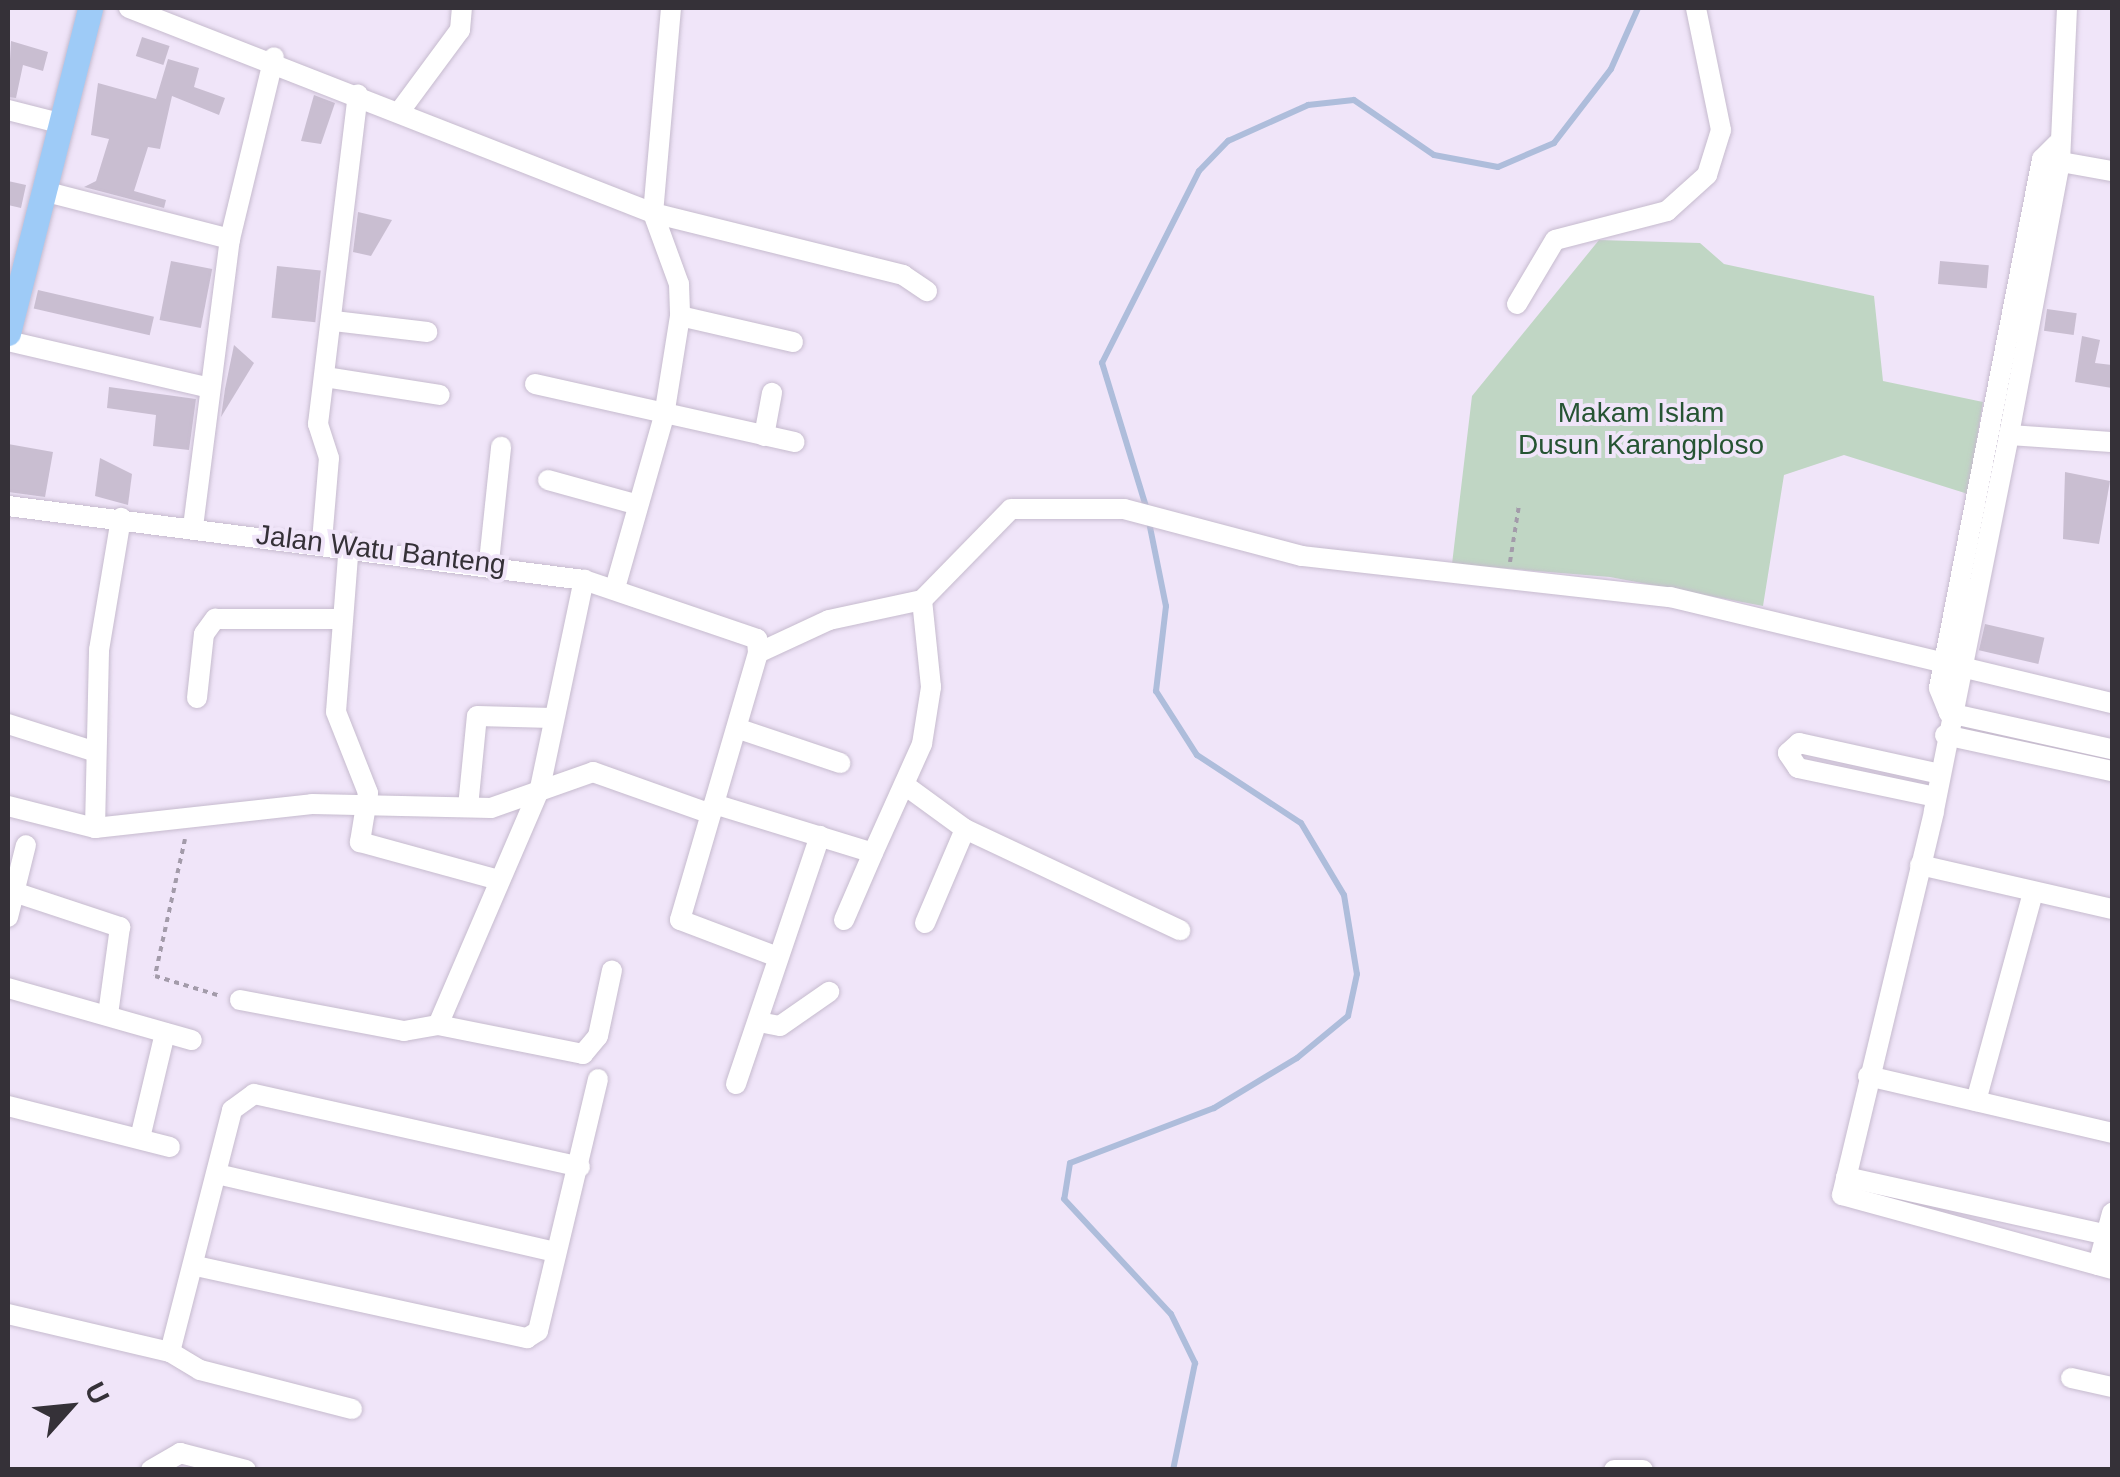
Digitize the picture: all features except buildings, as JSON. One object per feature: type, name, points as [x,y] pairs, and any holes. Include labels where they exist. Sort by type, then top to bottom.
[{"type":"main road","points":[[68,8],[82,44]]},
{"type":"main road","points":[[8,333],[13,295],[47,192],[90,8]]},
{"type":"street","points":[[130,8],[274,57],[653,214],[902,275],[926,290]]},
{"type":"street","points":[[400,111],[460,30],[462,8]]},
{"type":"street","points":[[615,588],[635,504],[664,416],[680,316],[679,284],[653,214],[671,8]]},
{"type":"street","points":[[1517,304],[1555,240],[1667,212],[1707,176],[1721,130],[1696,8]]},
{"type":"street","points":[[2067,8],[2053,155],[2009,435],[1953,670],[1939,688],[1950,713],[1920,865],[1846,1177],[1846,1200],[2105,1267],[2112,1213]]},
{"type":"street","points":[[194,527],[206,387],[230,239],[274,57]]},
{"type":"street","points":[[322,541],[325,377],[358,94]]},
{"type":"street","points":[[8,110],[63,124]]},
{"type":"street","points":[[2053,155],[2112,171]]},
{"type":"street","points":[[1953,670],[2053,155]]},
{"type":"street","points":[[47,192],[230,239]]},
{"type":"street","points":[[680,316],[792,342]]},
{"type":"street","points":[[334,322],[426,332]]},
{"type":"street","points":[[8,341],[206,387]]},
{"type":"street","points":[[325,377],[440,395]]},
{"type":"street","points":[[535,384],[664,416],[794,442]]},
{"type":"street","points":[[764,436],[772,394]]},
{"type":"street","points":[[2009,435],[2112,442]]},
{"type":"street","points":[[489,562],[501,446]]},
{"type":"street","points":[[548,480],[635,504]]},
{"type":"street","name":"Jalan Watu Banteng","points":[[8,506],[489,562],[615,588],[754,642]]},
{"type":"street","points":[[774,956],[680,920],[739,728],[754,642],[828,620],[922,600],[1011,509],[1124,509],[1152,513],[1302,556],[1670,597],[1953,670],[2112,703]]},
{"type":"street","points":[[96,819],[93,751],[121,518]]},
{"type":"street","points":[[349,543],[341,619],[337,726],[369,799],[365,848],[495,879]]},
{"type":"street","points":[[438,1025],[495,879],[541,782],[584,580]]},
{"type":"street","points":[[844,920],[906,786],[930,687],[922,600]]},
{"type":"street","points":[[197,698],[204,634],[215,618],[341,619]]},
{"type":"street","points":[[467,802],[482,710],[552,718]]},
{"type":"street","points":[[1950,713],[2112,749]]},
{"type":"street","points":[[8,724],[93,751]]},
{"type":"street","points":[[739,728],[840,762]]},
{"type":"street","points":[[1945,734],[2112,771]]},
{"type":"street","points":[[1931,796],[1798,768],[1788,753],[1799,743],[1936,773]]},
{"type":"street","points":[[8,806],[96,819],[188,820],[369,799],[467,802],[498,807],[541,782],[593,772],[873,853]]},
{"type":"street","points":[[906,786],[965,829],[1180,930]]},
{"type":"street","points":[[925,923],[965,829]]},
{"type":"street","points":[[736,1084],[759,1022],[774,956],[820,836]]},
{"type":"street","points":[[8,917],[26,845]]},
{"type":"street","points":[[1920,865],[2112,909]]},
{"type":"street","points":[[14,892],[120,926],[108,1015]]},
{"type":"street","points":[[1976,1101],[2034,892]]},
{"type":"street","points":[[240,1000],[404,1031],[438,1025],[584,1054],[598,1036],[612,970]]},
{"type":"street","points":[[8,988],[192,1040]]},
{"type":"street","points":[[759,1022],[780,1026],[829,992]]},
{"type":"street","points":[[140,1138],[165,1033]]},
{"type":"street","points":[[1868,1076],[2112,1132]]},
{"type":"street","points":[[196,1266],[517,1341],[538,1331],[598,1079]]},
{"type":"street","points":[[170,1352],[196,1266],[232,1110],[263,1094],[580,1167]]},
{"type":"street","points":[[8,1106],[170,1147]]},
{"type":"street","points":[[217,1174],[554,1252]]},
{"type":"street","points":[[1846,1177],[2110,1236]]},
{"type":"street","points":[[8,1314],[170,1352],[200,1370],[352,1409]]},
{"type":"street","points":[[2071,1378],[2112,1387]]},
{"type":"street","points":[[150,1470],[180,1453],[246,1470]]},
{"type":"street","points":[[1614,1470],[1643,1470]]},
{"type":"path","points":[[1507,581],[1518,505]]},
{"type":"path","points":[[188,820],[156,976],[240,1000]]},
{"type":"green space","name":"Makam Islam Dusun Karangploso","points":[[1599,240],[1700,243],[1724,264],[1874,296],[1883,381],[1983,402],[1968,494],[1844,455],[1784,475],[1763,606],[1610,577],[1452,564],[1472,396]]},
{"type":"waterway","points":[[1147,510],[1102,363],[1199,171],[1228,141],[1308,105],[1354,100],[1434,155],[1498,167],[1554,143],[1611,69],[1638,8]]},
{"type":"waterway","points":[[1149,522],[1166,606],[1156,691],[1197,755],[1301,823],[1344,895],[1357,974],[1348,1016],[1297,1058],[1214,1108],[1070,1163],[1064,1199],[1171,1314],[1195,1363],[1173,1470]]}]
